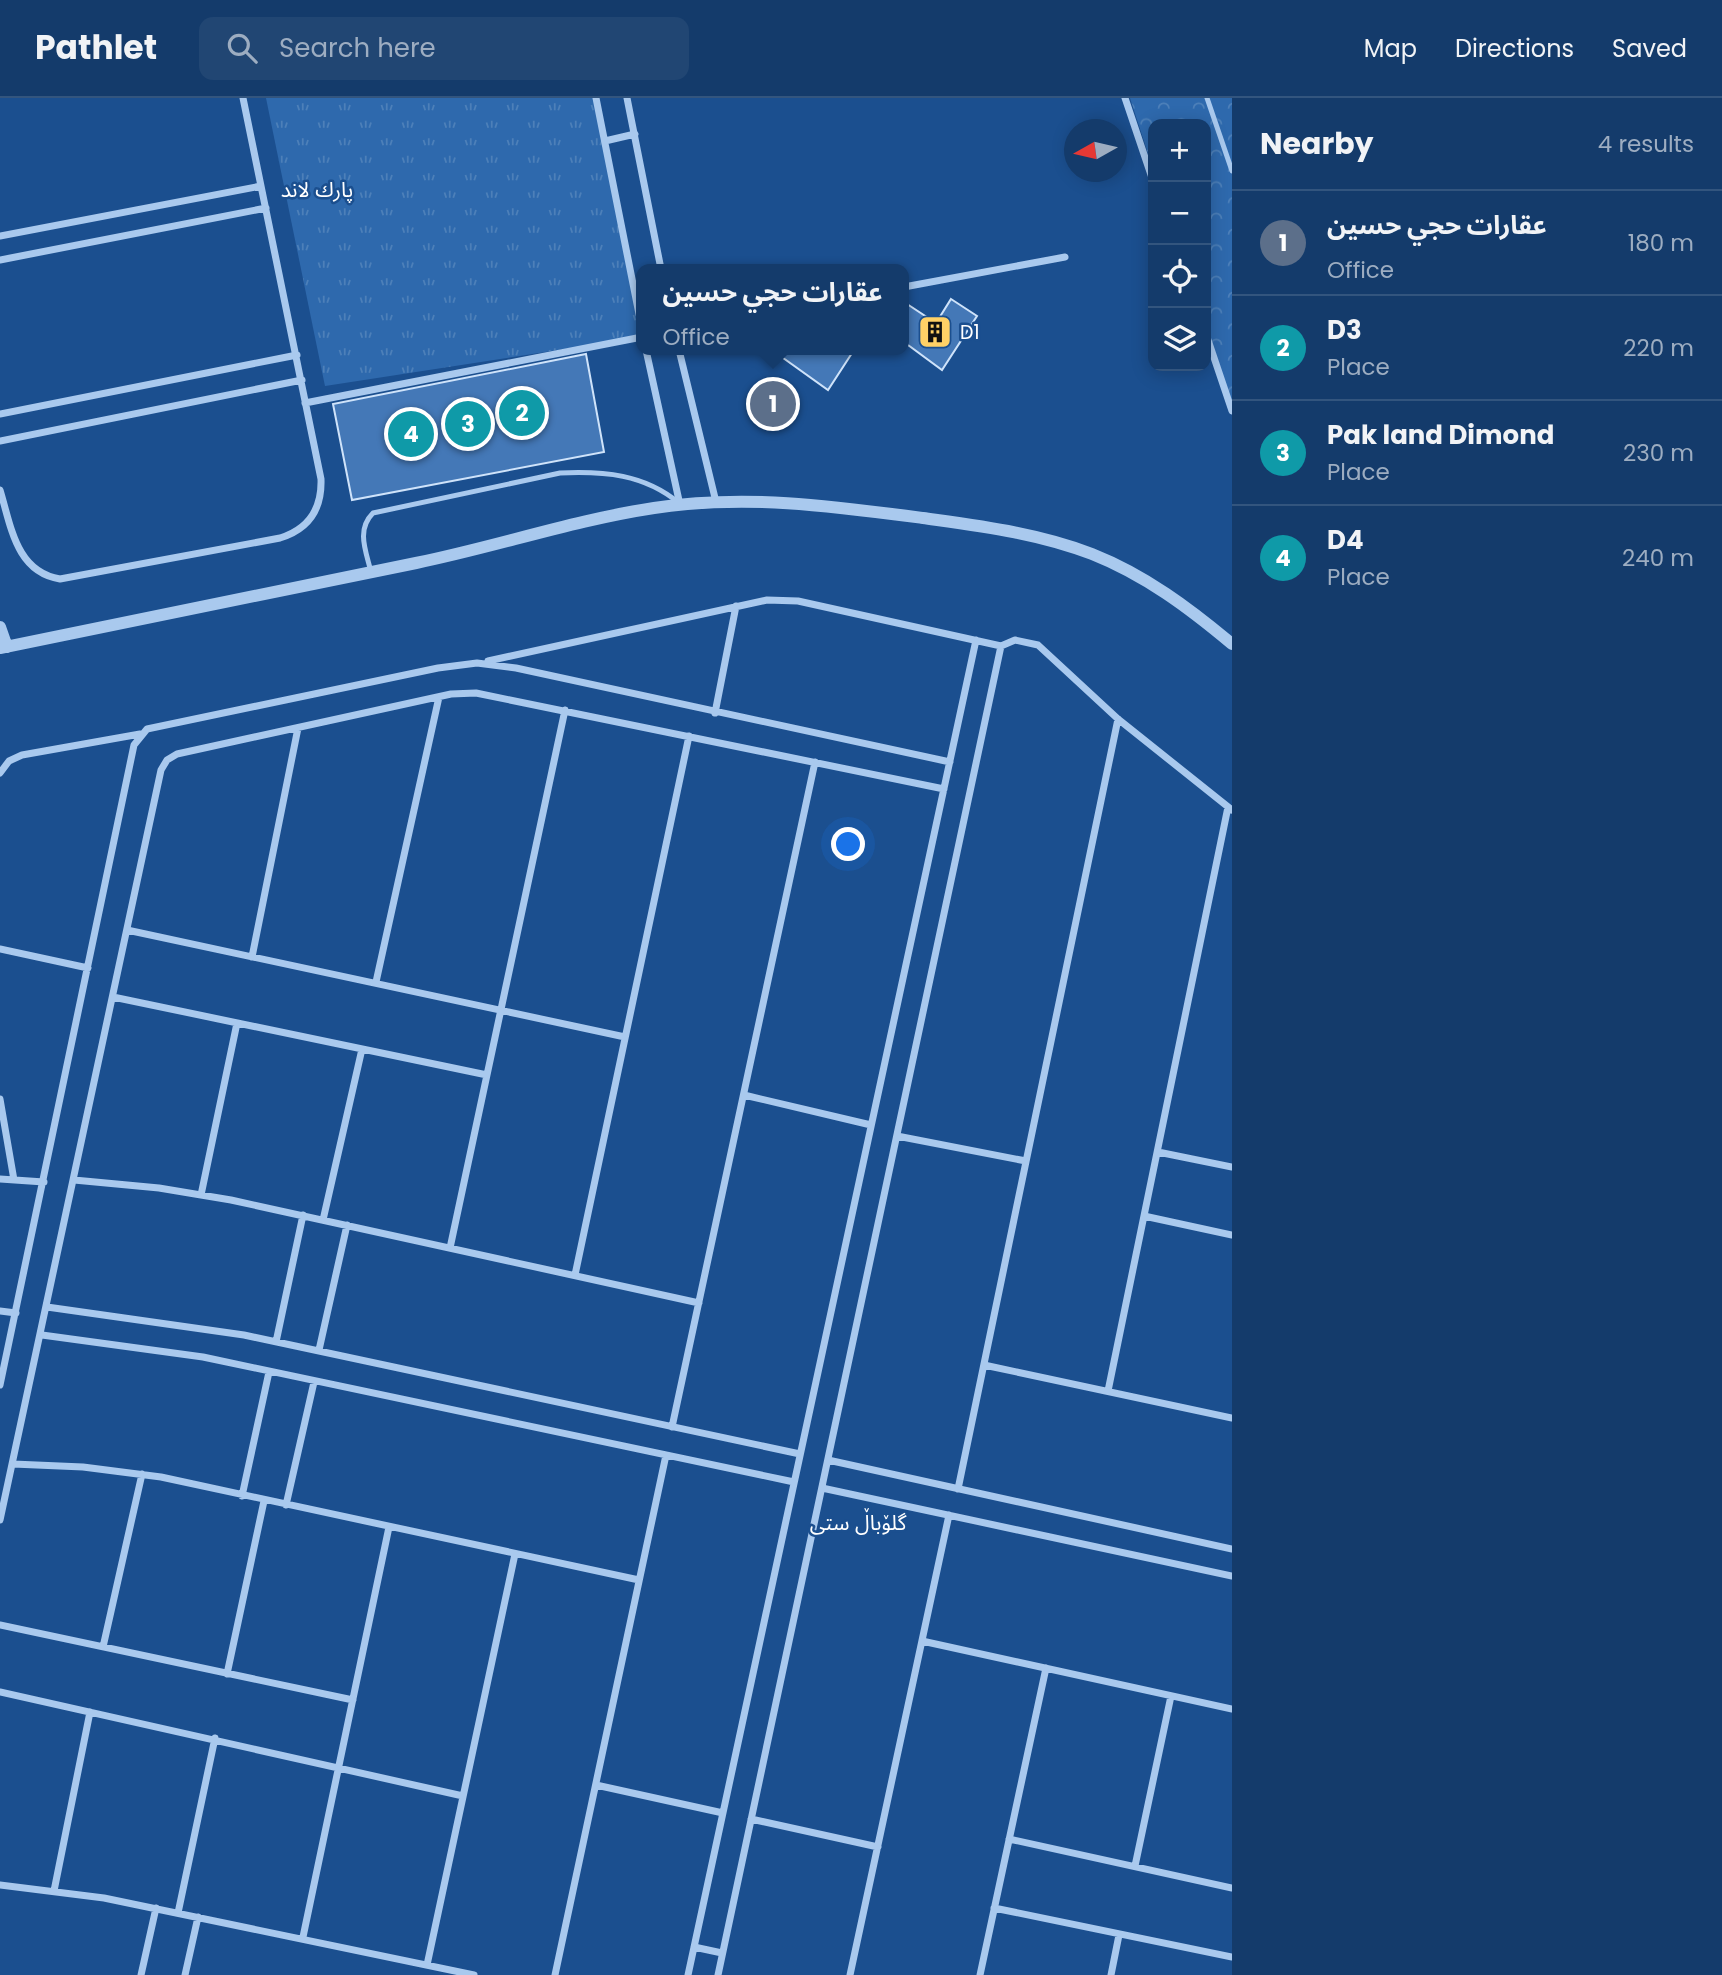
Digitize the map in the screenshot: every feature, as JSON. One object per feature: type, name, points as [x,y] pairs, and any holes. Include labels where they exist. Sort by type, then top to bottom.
[{"type":"street","points":[[0,490],[22,556],[28,565],[48,577],[71,577],[280,538],[304,527],[313,517],[322,492],[297,355],[243,98]]},
{"type":"street","points":[[596,98],[636,299]]},
{"type":"street","points":[[627,98],[660,264]]},
{"type":"street","points":[[1125,98],[1148,165]]},
{"type":"street","points":[[605,141],[635,134]]},
{"type":"street","points":[[0,236],[261,186]]},
{"type":"street","points":[[0,260],[266,208]]},
{"type":"street","points":[[909,285],[1065,257]]},
{"type":"street","points":[[305,403],[636,338]]},
{"type":"street","points":[[1211,349],[1232,411]]},
{"type":"street","points":[[0,414],[297,355]]},
{"type":"street","points":[[647,355],[680,505]]},
{"type":"street","points":[[680,355],[716,502]]},
{"type":"street","points":[[0,442],[302,380]]},
{"type":"street","points":[[0,626],[3,647],[463,553],[624,513],[716,502],[778,501],[996,528],[1050,540],[1092,554],[1152,584],[1232,644]]},
{"type":"street","points":[[0,773],[9,761],[22,755],[141,734],[154,726],[457,664],[477,663],[767,600],[798,601],[1001,646],[1015,640],[1038,645],[1118,719],[1230,809],[1108,1391]]},
{"type":"street","points":[[715,713],[736,606]]},
{"type":"street","points":[[688,1975],[976,640]]},
{"type":"street","points":[[718,1975],[1001,646]]},
{"type":"street","points":[[477,663],[516,668],[950,762]]},
{"type":"street","points":[[0,1520],[161,769],[167,760],[177,754],[464,693],[489,694],[944,789]]},
{"type":"street","points":[[376,982],[439,697]]},
{"type":"street","points":[[450,1248],[565,710]]},
{"type":"street","points":[[958,1489],[1118,719]]},
{"type":"street","points":[[252,957],[299,728]]},
{"type":"street","points":[[0,1385],[134,746],[141,734]]},
{"type":"street","points":[[575,1275],[689,736]]},
{"type":"street","points":[[672,1427],[815,762]]},
{"type":"street","points":[[127,930],[625,1037]]},
{"type":"street","points":[[0,949],[88,968]]},
{"type":"street","points":[[113,997],[487,1075]]},
{"type":"street","points":[[201,1195],[237,1023]]},
{"type":"street","points":[[323,1220],[362,1049]]},
{"type":"street","points":[[744,1095],[871,1125]]},
{"type":"street","points":[[0,1099],[14,1180]]},
{"type":"street","points":[[897,1136],[1026,1161]]},
{"type":"street","points":[[1158,1152],[1232,1167]]},
{"type":"street","points":[[0,1180],[44,1182]]},
{"type":"street","points":[[74,1180],[201,1195],[303,1215],[699,1303]]},
{"type":"street","points":[[276,1342],[303,1215]]},
{"type":"street","points":[[1144,1216],[1232,1235]]},
{"type":"street","points":[[319,1350],[346,1225]]},
{"type":"street","points":[[47,1307],[177,1324],[319,1350],[800,1454]]},
{"type":"street","points":[[0,1311],[16,1313]]},
{"type":"street","points":[[41,1335],[161,1349],[794,1482]]},
{"type":"street","points":[[0,1339],[10,1339]]},
{"type":"street","points":[[984,1365],[1232,1416]]},
{"type":"street","points":[[242,1496],[269,1372]]},
{"type":"street","points":[[286,1505],[314,1382]]},
{"type":"street","points":[[555,1975],[666,1455]]},
{"type":"street","points":[[828,1460],[1232,1549]]},
{"type":"street","points":[[13,1464],[142,1474],[639,1580]]},
{"type":"street","points":[[103,1647],[142,1474]]},
{"type":"street","points":[[822,1488],[1232,1576]]},
{"type":"street","points":[[227,1674],[264,1501]]},
{"type":"street","points":[[850,1975],[949,1515]]},
{"type":"street","points":[[303,1937],[389,1527]]},
{"type":"street","points":[[426,1965],[515,1554]]},
{"type":"street","points":[[0,1625],[353,1700]]},
{"type":"street","points":[[922,1641],[1232,1709]]},
{"type":"street","points":[[980,1975],[1046,1668]]},
{"type":"street","points":[[0,1692],[215,1738],[463,1796]]},
{"type":"street","points":[[1135,1866],[1171,1696]]},
{"type":"street","points":[[54,1891],[90,1712]]},
{"type":"street","points":[[178,1913],[215,1738]]},
{"type":"street","points":[[596,1785],[723,1813]]},
{"type":"street","points":[[751,1819],[878,1847]]},
{"type":"street","points":[[1009,1839],[1232,1888]]},
{"type":"street","points":[[0,1885],[54,1891],[178,1913],[303,1937],[474,1975]]},
{"type":"street","points":[[994,1908],[1232,1957]]},
{"type":"street","points":[[142,1975],[156,1909]]},
{"type":"street","points":[[185,1975],[198,1917]]},
{"type":"street","points":[[1111,1975],[1119,1935]]},
{"type":"street","points":[[694,1947],[722,1953]]},
{"type":"lane","points":[[1207,98],[1232,171]]},
{"type":"lane","points":[[371,572],[362,535],[365,520],[373,513],[560,473],[583,472],[608,473],[639,480],[662,489],[680,505]]},
{"type":"green space","points":[[266,98],[595,98],[636,306],[636,338],[325,386]]},
{"type":"green space","points":[[1130,98],[1232,98],[1232,404],[1211,341],[1211,119],[1148,119],[1148,154]]},
{"type":"building","name":"D1","points":[[951,299],[977,316],[942,370],[909,346],[909,305],[936,323]]},
{"type":"building","points":[[586,354],[604,452],[352,500],[333,404]]},
{"type":"building","points":[[779,355],[851,355],[828,390]]},
{"type":"place","name":"D1","points":[[935,332]]},
{"type":"place","name":"عقارات حجي حسين","points":[[773,404]]},
{"type":"place","name":"D3","points":[[522,413]]},
{"type":"place","name":"Pak land Dimond","points":[[468,424]]},
{"type":"place","name":"D4","points":[[411,434]]},
{"type":"district","name":"پارك لاند","points":[[317,189]]},
{"type":"district","name":"گلۆباڵ ستی","points":[[858,1522]]}]
